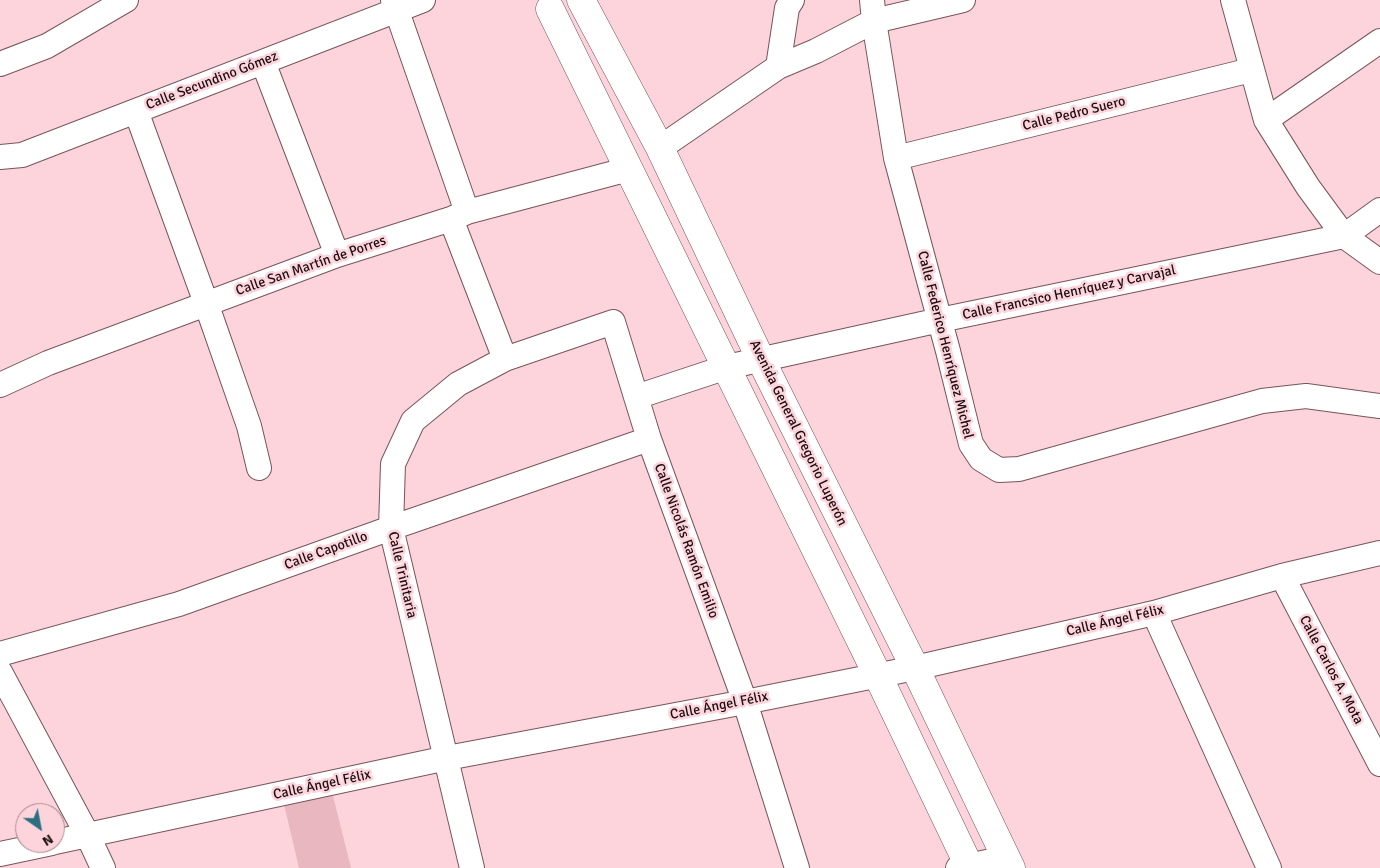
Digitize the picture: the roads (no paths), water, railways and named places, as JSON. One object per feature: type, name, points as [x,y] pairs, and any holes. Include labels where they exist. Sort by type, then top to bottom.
[{"type":"main road","name":"Avenida General Gregorio Luperón","points":[[581,0],[660,148],[761,360],[915,668],[1008,863]]},
{"type":"main road","points":[[551,3],[629,169],[878,676],[966,867]]},
{"type":"street","points":[[0,64],[47,46],[126,0]]},
{"type":"street","name":"Calle Secundino Gómez","points":[[0,156],[22,155],[263,62],[395,5],[423,0]]},
{"type":"street","points":[[778,67],[787,8],[792,0]]},
{"type":"street","points":[[660,148],[778,67],[816,51],[873,10],[963,0]]},
{"type":"street","points":[[1233,0],[1266,120],[1308,187],[1344,236],[1380,262]]},
{"type":"street","points":[[395,5],[504,359]]},
{"type":"street","name":"Calle Federico Henríquez Michel","points":[[873,10],[896,158],[971,444],[981,459],[999,470],[1019,469],[1262,401],[1306,396],[1380,406]]},
{"type":"street","points":[[1266,120],[1380,41]]},
{"type":"street","points":[[263,62],[337,255]]},
{"type":"street","name":"Calle Pedro Suero","points":[[896,158],[1251,70]]},
{"type":"street","points":[[136,111],[249,426],[259,468]]},
{"type":"street","name":"Calle San Martín de Porres","points":[[0,385],[48,363],[337,255],[459,215],[629,169]]},
{"type":"street","name":"Calle Francsico Henríquez y Carvajal","points":[[636,397],[727,367],[940,320],[1344,236],[1380,210]]},
{"type":"street","name":"Calle Nicolás Ramón Emilio","points":[[504,359],[613,322],[649,439],[745,702],[797,868]]},
{"type":"street","name":"Calle Trinitaria","points":[[472,868],[390,528],[393,464],[413,421],[458,384],[504,359]]},
{"type":"street","name":"Calle Capotillo","points":[[0,654],[179,604],[390,528],[649,439]]},
{"type":"street","name":"Calle Ángel Félix","points":[[65,841],[446,758],[915,668],[1154,613],[1282,576],[1380,553]]},
{"type":"street","name":"Calle Carlos A. Mota","points":[[1282,576],[1380,764]]},
{"type":"street","points":[[1154,613],[1269,868]]},
{"type":"street","points":[[0,672],[88,836],[103,868]]},
{"type":"street","name":"Calle Ángel Félix","points":[[0,854],[15,851]]},
{"type":"street","points":[[966,867],[1008,863]]}]
